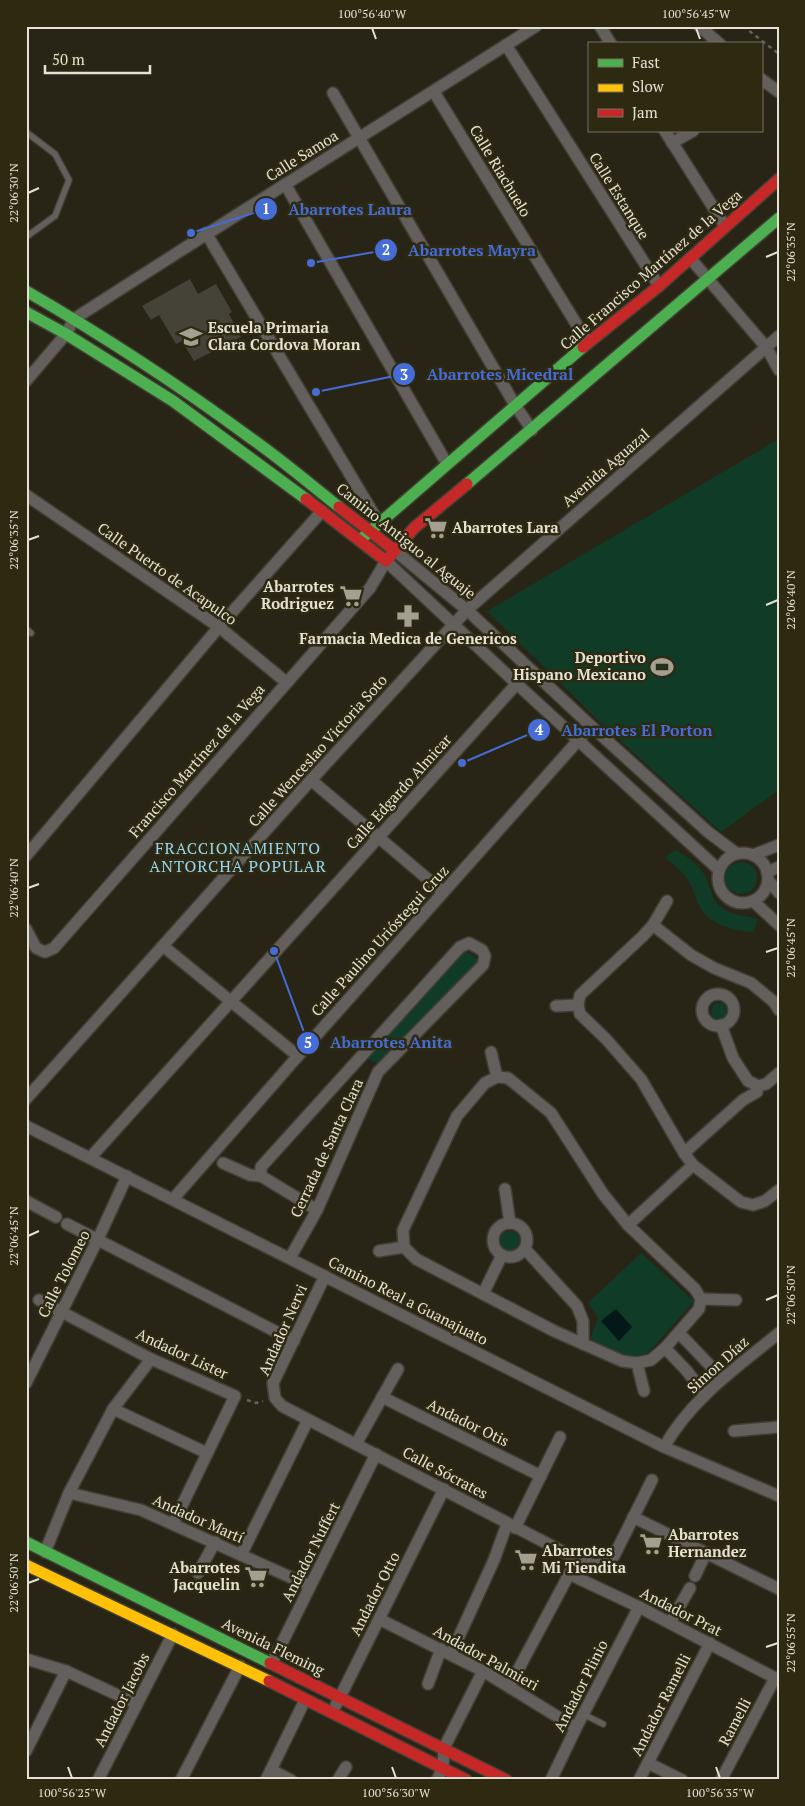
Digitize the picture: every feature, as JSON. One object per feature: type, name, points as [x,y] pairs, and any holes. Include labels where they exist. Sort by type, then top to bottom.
[{"type":"street","name":"Calle Samoa","points":[[26,381],[66,334],[74,319],[206,233],[434,92],[536,26]]},
{"type":"street","points":[[600,26],[610,42]]},
{"type":"street","points":[[699,26],[718,42]]},
{"type":"street","name":"Calle Estanque","points":[[506,45],[659,286]]},
{"type":"street","name":"Calle Riachuelo","points":[[434,92],[588,343]]},
{"type":"street","points":[[333,93],[515,405],[532,430]]},
{"type":"street","points":[[666,132],[725,226]]},
{"type":"street","points":[[672,143],[691,132]]},
{"type":"street","name":"Calle Francisco Martínez de la Vega","points":[[360,540],[515,405],[659,286],[779,179]]},
{"type":"street","points":[[285,184],[447,464]]},
{"type":"street","points":[[386,561],[414,528],[532,430],[779,218]]},
{"type":"street","points":[[206,233],[374,527]]},
{"type":"street","points":[[690,258],[766,347],[779,370]]},
{"type":"street","name":"Camino Antiguo al Aguaje","points":[[26,291],[139,361],[253,439],[374,527],[394,550],[467,610],[708,832],[736,853]]},
{"type":"street","name":"Camino Antiguo al Aguaje","points":[[26,312],[66,334],[173,401],[360,540],[386,561],[719,870]]},
{"type":"street","name":"Avenida Aguazal","points":[[454,624],[467,610],[779,336]]},
{"type":"street","name":"Calle Puerto de Acapulco","points":[[26,495],[219,627],[286,682]]},
{"type":"street","points":[[26,856],[219,627],[322,511]]},
{"type":"street","name":"Francisco Martínez de la Vega","points":[[26,929],[36,948],[45,952],[54,948],[370,588],[386,561]]},
{"type":"street","name":"Calle Wenceslao Victoria Soto","points":[[26,1099],[311,780],[454,624]]},
{"type":"street","name":"Calle Edgardo Almicar","points":[[90,1158],[530,669]]},
{"type":"street","name":"Calle Paulino Urióstegui Cruz","points":[[173,1199],[591,726]]},
{"type":"street","points":[[311,780],[444,892]]},
{"type":"street","points":[[753,855],[779,845]]},
{"type":"street","points":[[779,867],[767,876],[765,889],[760,896],[745,903],[729,899],[723,894],[718,878],[719,870],[729,857],[736,853],[748,853],[760,859],[767,876],[779,893]]},
{"type":"street","points":[[753,900],[779,925]]},
{"type":"street","points":[[667,901],[653,925],[580,995],[578,1005],[580,1014],[606,1039],[641,1079],[684,1153],[693,1164],[741,1202],[753,1205],[765,1201],[779,1190]]},
{"type":"street","points":[[653,925],[692,955],[714,968],[751,983],[774,1002],[779,1010]]},
{"type":"street","name":"Cerrada de Santa Clara","points":[[261,1176],[261,1167],[361,1059],[460,947],[469,943],[482,950],[485,956],[483,964],[378,1072],[316,1210],[290,1258]]},
{"type":"street","points":[[163,946],[298,1056]]},
{"type":"street","points":[[556,1006],[578,1005]]},
{"type":"street","points":[[721,1025],[733,1058],[757,1094]]},
{"type":"street","points":[[491,1052],[497,1077]]},
{"type":"street","points":[[361,1059],[378,1072]]},
{"type":"street","points":[[684,1153],[743,1100],[757,1094],[779,1073]]},
{"type":"street","points":[[497,1077],[508,1078],[551,1113],[603,1194],[628,1225],[695,1289],[701,1299],[699,1309],[665,1348],[651,1360],[637,1364],[622,1361],[554,1331],[416,1259],[404,1248],[402,1230],[457,1116],[485,1082],[497,1077]]},
{"type":"street","name":"Camino Real a Guanajuato","points":[[26,1126],[664,1447],[779,1496]]},
{"type":"street","points":[[223,1163],[250,1175],[261,1176],[316,1210]]},
{"type":"street","points":[[628,1225],[693,1164]]},
{"type":"street","name":"Calle Tolomeo","points":[[26,1383],[98,1240],[127,1176]]},
{"type":"street","points":[[506,1189],[510,1224]]},
{"type":"street","points":[[26,1202],[56,1216]]},
{"type":"street","points":[[67,1224],[294,1341]]},
{"type":"street","points":[[516,1224],[525,1232],[527,1238],[525,1249],[517,1256],[506,1257],[494,1247],[493,1237],[500,1227],[516,1224]]},
{"type":"street","points":[[379,1251],[404,1248]]},
{"type":"street","points":[[525,1249],[577,1306],[582,1321],[583,1344]]},
{"type":"street","points":[[483,1294],[502,1255]]},
{"type":"street","name":"Andador Nervi","points":[[275,1398],[273,1383],[325,1276]]},
{"type":"street","points":[[701,1299],[736,1300]]},
{"type":"street","name":"Andador Lister","points":[[39,1300],[151,1359],[235,1396]]},
{"type":"street","points":[[679,1333],[722,1378]]},
{"type":"street","name":"Simon Díaz","points":[[664,1447],[672,1432],[705,1394],[722,1378],[779,1333]]},
{"type":"street","points":[[665,1348],[705,1394]]},
{"type":"street","points":[[45,1552],[69,1493],[113,1409],[151,1359]]},
{"type":"street","points":[[637,1364],[644,1392]]},
{"type":"street","points":[[356,1444],[398,1369]]},
{"type":"street","points":[[173,1524],[235,1396]]},
{"type":"street","name":"Andador Otis","points":[[382,1397],[541,1476]]},
{"type":"street","name":"Calle Sócrates","points":[[275,1398],[282,1406],[308,1420],[444,1489],[511,1526],[593,1565],[605,1564],[614,1556],[633,1518]]},
{"type":"street","points":[[113,1409],[207,1453]]},
{"type":"street","points":[[241,1554],[308,1420]]},
{"type":"street","points":[[734,1431],[779,1427]]},
{"type":"street","points":[[428,1684],[511,1526],[541,1476],[560,1437]]},
{"type":"street","name":"Andador Nuffert","points":[[272,1663],[376,1454]]},
{"type":"street","points":[[652,1480],[633,1518],[779,1589]]},
{"type":"street","name":"Andador Otto","points":[[332,1713],[444,1489]]},
{"type":"street","name":"Andador Martí","points":[[69,1493],[141,1510],[310,1586]]},
{"type":"street","name":"Avenida Fleming","points":[[26,1542],[506,1780]]},
{"type":"street","points":[[198,1573],[215,1542]]},
{"type":"street","points":[[695,1576],[706,1553]]},
{"type":"street","points":[[509,1687],[577,1559]]},
{"type":"street","points":[[26,1565],[240,1666],[466,1780]]},
{"type":"street","name":"Andador Prat","points":[[569,1574],[639,1607],[777,1679]]},
{"type":"street","points":[[670,1623],[690,1588]]},
{"type":"street","name":"Andador Plinio","points":[[551,1780],[639,1607]]},
{"type":"street","name":"Andador Palmieri","points":[[379,1619],[482,1671],[576,1728]]},
{"type":"street","name":"Andador Jacobs","points":[[98,1780],[173,1634]]},
{"type":"street","name":"Andador Ramelli","points":[[639,1780],[710,1643]]},
{"type":"street","points":[[26,1659],[66,1671],[137,1704]]},
{"type":"street","points":[[183,1779],[240,1666]]},
{"type":"street","points":[[26,1751],[66,1671]]},
{"type":"street","points":[[437,1780],[443,1768],[444,1748],[482,1671]]},
{"type":"street","name":"Ramelli","points":[[721,1780],[777,1679]]},
{"type":"street","points":[[291,1780],[269,1775],[305,1700]]},
{"type":"street","points":[[648,1763],[682,1780]]},
{"type":"street","points":[[338,1780],[346,1766]]},
{"type":"lane","points":[[26,132],[55,154],[69,180],[54,216],[26,237]]},
{"type":"lane","points":[[583,1714],[603,1724]]},
{"type":"path","points":[[743,26],[779,54]]},
{"type":"path","name":"Andador Lister","points":[[235,1396],[256,1403],[275,1398]]},
{"type":"green space","name":"Deportivo Hispano Mexicano","points":[[779,439],[779,790],[721,832],[602,724],[487,611]]},
{"type":"green space","points":[[675,850],[700,868],[714,899],[721,907],[734,914],[758,919],[753,932],[723,926],[704,913],[686,877],[675,865],[665,858]]},
{"type":"green space","points":[[741,862],[752,867],[757,878],[752,889],[741,894],[730,889],[725,878],[730,867]]},
{"type":"green space","points":[[463,950],[480,960],[377,1063],[367,1059]]},
{"type":"green space","points":[[716,1003],[722,1003],[727,1008],[725,1017],[716,1019],[711,1014],[711,1008]]},
{"type":"green space","points":[[510,1231],[517,1234],[520,1241],[517,1248],[510,1251],[503,1248],[500,1241],[503,1234]]},
{"type":"green space","points":[[641,1253],[694,1301],[642,1360],[589,1343],[598,1318],[588,1303]]},
{"type":"shaded area","points":[[616,1309],[632,1327],[619,1341],[601,1321]]},
{"type":"building","points":[[190,279],[198,294],[216,284],[232,312],[229,314],[241,337],[194,361],[182,341],[176,344],[159,315],[151,320],[142,306]]},
{"type":"traffic: fast","points":[[467,484],[779,218]]},
{"type":"traffic: fast","points":[[26,291],[113,344],[197,400],[274,455],[339,507]]},
{"type":"traffic: fast","points":[[26,312],[66,334],[173,401],[306,499]]},
{"type":"traffic: fast","points":[[360,540],[583,347]]},
{"type":"traffic: fast","points":[[26,1542],[270,1663]]},
{"type":"traffic: slow","points":[[26,1565],[269,1681]]},
{"type":"traffic: jam","points":[[583,347],[659,286],[779,179]]},
{"type":"traffic: jam","points":[[306,499],[386,561],[414,528],[467,484]]},
{"type":"traffic: jam","points":[[339,507],[394,550]]},
{"type":"traffic: jam","points":[[270,1663],[506,1780]]},
{"type":"traffic: jam","points":[[269,1681],[466,1780]]},
{"type":"place","name":"Abarrotes Laura","points":[[191,233]]},
{"type":"place","name":"Abarrotes Mayra","points":[[311,263]]},
{"type":"place","name":"Escuela Primaria Clara Cordova Moran","points":[[191,337]]},
{"type":"place","name":"Abarrotes Micedral","points":[[316,392]]},
{"type":"place","name":"Abarrotes Lara","points":[[436,528]]},
{"type":"place","name":"Abarrotes Rodriguez","points":[[351,596]]},
{"type":"place","name":"Farmacia Medica de Genericos","points":[[408,616]]},
{"type":"place","name":"Deportivo Hispano Mexicano","points":[[662,667]]},
{"type":"place","name":"Abarrotes El Porton","points":[[462,763]]},
{"type":"place","name":"Abarrotes Anita","points":[[274,951]]},
{"type":"place","name":"Abarrotes Hernandez","points":[[651,1544]]},
{"type":"place","name":"Abarrotes Mi Tiendita","points":[[526,1560]]},
{"type":"place","name":"Abarrotes Jacquelin","points":[[256,1577]]},
{"type":"district","name":"FRACCIONAMIENTO ANTORCHA POPULAR","points":[[238,857]]}]
